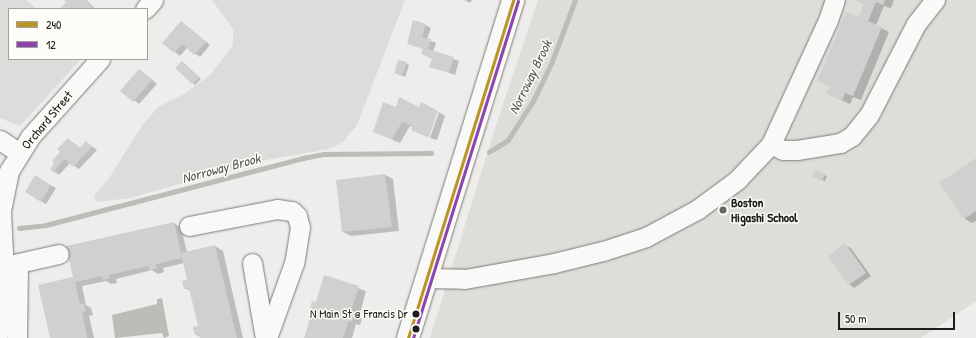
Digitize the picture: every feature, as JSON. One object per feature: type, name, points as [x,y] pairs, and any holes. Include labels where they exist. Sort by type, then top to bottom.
[{"type":"main road","points":[[408,338],[513,0]]},
{"type":"street","points":[[146,8],[152,0]]},
{"type":"street","points":[[426,278],[458,280],[554,263],[636,241],[677,221],[717,196],[749,169],[771,144],[825,28],[835,0]]},
{"type":"street","points":[[771,144],[783,150],[797,150],[840,142],[852,136],[869,115],[911,32],[935,0]]},
{"type":"street","name":"Orchard Street","points":[[0,331],[6,311],[11,265],[1,216],[4,189],[19,153],[99,60]]},
{"type":"street","points":[[0,140],[19,153]]},
{"type":"street","points":[[189,226],[277,209],[292,211],[297,216],[300,227],[294,263],[266,338]]},
{"type":"street","points":[[17,338],[11,265],[59,254]]},
{"type":"street","points":[[252,263],[266,338]]},
{"type":"shaded area","points":[[0,0],[26,0],[36,8],[8,8],[8,60],[80,60],[20,126],[0,118]]},
{"type":"shaded area","points":[[212,0],[405,0],[357,125],[343,142],[329,149],[260,161],[130,198],[96,202],[94,196],[109,178],[141,127],[158,107],[184,94],[211,74],[233,45],[233,29]]},
{"type":"shaded area","name":"Boston Higashi School","points":[[538,0],[976,0],[976,301],[921,338],[430,338],[495,128]]},
{"type":"shaded area","points":[[162,298],[169,336],[164,338],[162,333],[115,338],[112,315],[157,304],[157,299]]},
{"type":"building","points":[[64,0],[85,0],[93,7],[61,8],[66,2]]},
{"type":"building","points":[[855,0],[885,0],[883,5],[876,2],[868,21],[882,27],[853,96],[845,93],[842,101],[826,94],[830,87],[817,81],[846,12],[859,17],[864,4]]},
{"type":"building","points":[[413,20],[426,24],[422,37],[431,39],[428,49],[454,57],[449,73],[429,67],[432,58],[421,54],[423,49],[407,44]]},
{"type":"building","points":[[181,21],[206,42],[194,55],[182,44],[174,53],[162,43]]},
{"type":"building","points":[[398,60],[407,62],[402,76],[394,73]]},
{"type":"building","points":[[182,61],[199,77],[192,84],[175,68]]},
{"type":"building","points":[[139,69],[152,80],[133,102],[120,91]]},
{"type":"building","points":[[399,97],[419,107],[421,102],[438,111],[429,137],[411,130],[413,126],[402,122],[392,139],[373,132],[383,102],[396,107]]},
{"type":"building","points":[[68,138],[79,148],[86,141],[92,147],[73,167],[65,159],[53,172],[50,169],[54,164],[52,161],[60,152],[57,149]]},
{"type":"building","points":[[976,158],[976,211],[964,219],[939,183]]},
{"type":"building","points":[[815,170],[825,174],[822,181],[812,177]]},
{"type":"building","points":[[385,174],[392,227],[342,232],[336,180]]},
{"type":"building","points":[[35,175],[51,185],[41,202],[25,192]]},
{"type":"building","points":[[174,222],[181,253],[215,245],[237,338],[200,338],[199,334],[195,335],[193,327],[198,326],[189,288],[184,289],[182,281],[187,280],[182,258],[156,264],[157,268],[149,270],[148,266],[109,275],[110,278],[103,280],[102,276],[75,282],[80,304],[84,303],[86,311],[82,312],[87,338],[50,338],[38,285],[73,277],[66,246]]},
{"type":"building","points":[[845,243],[866,273],[848,285],[828,256]]},
{"type":"building","points":[[324,275],[359,286],[351,312],[355,314],[352,322],[349,321],[343,338],[304,338],[313,309],[310,308],[312,301],[316,302]]},
{"type":"waterway","name":"Norroway Brook","points":[[489,152],[508,140],[533,101],[551,64],[575,0]]},
{"type":"waterway","name":"Norroway Brook","points":[[19,228],[46,225],[303,158],[324,154],[431,153]]},
{"type":"transit line","name":"240","points":[[408,338],[513,0]]},
{"type":"transit line","name":"12","points":[[413,338],[518,1]]},
{"type":"place","name":"Boston Higashi School","points":[[723,210]]},
{"type":"place","name":"N Main St @ Francis Dr","points":[[416,314]]}]
